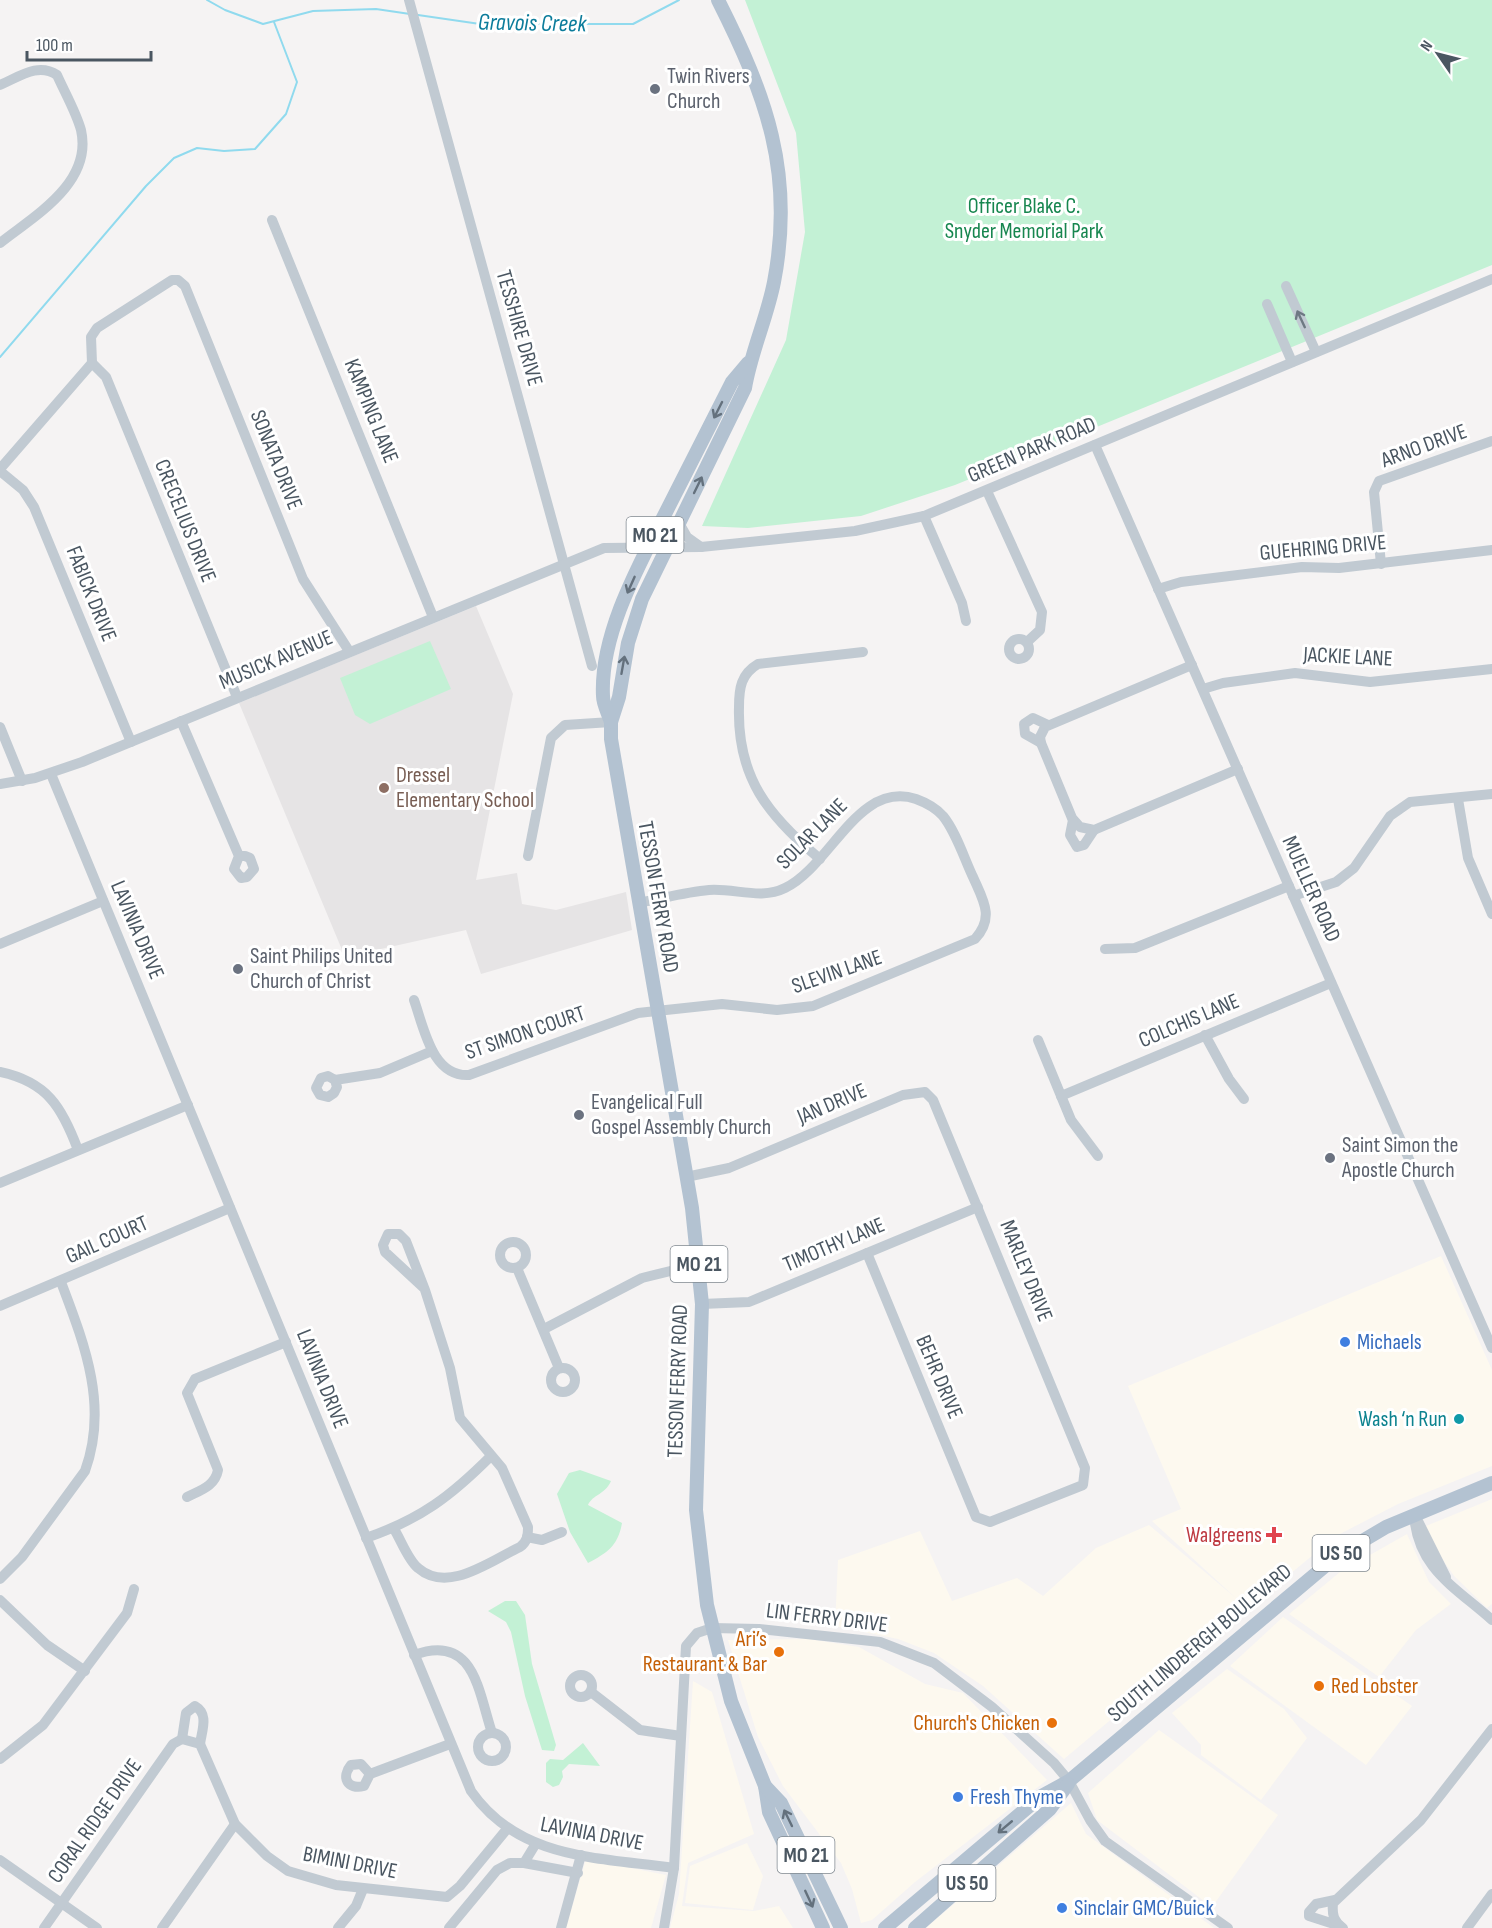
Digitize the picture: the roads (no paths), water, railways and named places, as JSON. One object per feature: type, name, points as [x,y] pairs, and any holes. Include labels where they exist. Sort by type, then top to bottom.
[{"type":"main road","name":"TESSON FERRY ROAD","points":[[611,722],[619,697],[623,665],[634,621],[665,549],[745,388],[750,361],[764,322],[775,277],[781,229],[776,149],[765,106],[718,0]]},
{"type":"main road","name":"TESSON FERRY ROAD","points":[[750,361],[732,382],[647,549],[621,609],[610,647],[603,698],[611,722],[614,766],[686,1177],[699,1264],[702,1304],[696,1510],[711,1628],[731,1701],[765,1786],[769,1812],[823,1928]]},
{"type":"main road","name":"SOUTH LINDBERGH BOULEVARD","points":[[885,1928],[1040,1797],[1070,1781],[1320,1569],[1361,1540],[1414,1514],[1492,1483]]},
{"type":"main road","name":"SOUTH LINDBERGH BOULEVARD","points":[[915,1928],[1050,1809],[1070,1781]]},
{"type":"main road","name":"TESSON FERRY ROAD","points":[[765,1786],[781,1803],[842,1927]]},
{"type":"street","name":"TESSHIRE DRIVE","points":[[409,1],[592,666]]},
{"type":"street","points":[[0,86],[41,68],[57,75],[81,131],[79,164],[64,191],[0,243]]},
{"type":"street","name":"KAMPING LANE","points":[[272,220],[433,617]]},
{"type":"street","name":"GREEN PARK ROAD","points":[[564,563],[611,547],[647,549],[701,547],[855,531],[924,516],[1492,279]]},
{"type":"street","name":"SONATA DRIVE","points":[[92,363],[92,337],[97,328],[172,280],[178,280],[185,286],[303,579],[349,651]]},
{"type":"street","points":[[1286,286],[1316,352]]},
{"type":"street","points":[[1267,304],[1292,362]]},
{"type":"street","points":[[0,470],[92,363]]},
{"type":"street","name":"CRECELIUS DRIVE","points":[[92,363],[105,377],[237,697]]},
{"type":"street","name":"ARNO DRIVE","points":[[1381,564],[1374,492],[1379,481],[1492,441]]},
{"type":"street","name":"MUELLER ROAD","points":[[1095,445],[1492,1348]]},
{"type":"street","name":"FABICK DRIVE","points":[[0,470],[23,490],[34,507],[131,742]]},
{"type":"street","points":[[987,490],[1042,612],[1040,630],[1027,642]]},
{"type":"street","points":[[924,516],[962,603],[966,621]]},
{"type":"street","points":[[679,523],[687,537],[701,547]]},
{"type":"street","name":"GUEHRING DRIVE","points":[[1158,589],[1181,582],[1302,567],[1339,568],[1492,550]]},
{"type":"street","name":"MUSICK AVENUE","points":[[0,784],[51,774],[564,563]]},
{"type":"street","points":[[820,859],[774,817],[761,798],[748,771],[742,752],[739,725],[742,680],[748,670],[758,664],[863,652]]},
{"type":"street","points":[[1094,830],[1077,823],[1044,733],[1192,665]]},
{"type":"street","name":"JACKIE LANE","points":[[1203,689],[1223,683],[1295,673],[1377,682],[1492,669]]},
{"type":"street","points":[[181,721],[239,856]]},
{"type":"street","points":[[528,856],[551,738],[566,725],[611,722]]},
{"type":"street","points":[[0,727],[22,781]]},
{"type":"street","points":[[1077,823],[1070,835],[1077,847],[1084,845],[1094,830],[1238,769]]},
{"type":"street","name":"LAVINIA DRIVE","points":[[51,774],[471,1791],[487,1812],[507,1829],[536,1845],[581,1855],[674,1868]]},
{"type":"street","points":[[1105,949],[1135,948],[1291,891],[1336,882],[1354,868],[1390,816],[1410,802],[1458,800],[1492,795]]},
{"type":"street","name":"SOLAR LANE","points":[[638,903],[709,890],[773,893],[798,880],[872,804],[890,797],[906,796],[931,805],[948,824],[986,908],[984,929]]},
{"type":"street","points":[[1458,800],[1468,858],[1492,914]]},
{"type":"street","points":[[0,944],[103,901]]},
{"type":"street","name":"SLEVIN LANE","points":[[657,1012],[722,1004],[777,1010],[813,1006],[975,939],[984,929]]},
{"type":"street","name":"COLCHIS LANE","points":[[1061,1096],[1331,983]]},
{"type":"street","name":"ST SIMON COURT","points":[[414,1000],[432,1051],[442,1066],[452,1073],[469,1075],[638,1013],[657,1012]]},
{"type":"street","points":[[1205,1035],[1229,1079],[1244,1099]]},
{"type":"street","points":[[1038,1040],[1078,1131],[1098,1156]]},
{"type":"street","points":[[334,1080],[380,1073],[432,1051]]},
{"type":"street","points":[[0,1072],[22,1077],[47,1093],[66,1118],[78,1150]]},
{"type":"street","name":"JAN DRIVE","points":[[686,1177],[729,1168],[903,1095],[925,1092]]},
{"type":"street","name":"MARLEY DRIVE","points":[[925,1092],[933,1100],[1085,1468],[1083,1485],[990,1522],[976,1517]]},
{"type":"street","points":[[0,1183],[188,1105]]},
{"type":"street","name":"TIMOTHY LANE","points":[[702,1304],[749,1302],[978,1207]]},
{"type":"street","name":"GAIL COURT","points":[[0,1306],[61,1282],[230,1208]]},
{"type":"street","points":[[394,1529],[417,1568],[440,1580],[456,1578],[520,1547],[527,1537],[528,1527],[502,1468],[460,1418],[450,1368],[424,1288],[406,1241],[399,1234],[388,1234],[383,1245],[386,1252],[424,1288]]},
{"type":"street","name":"BEHR DRIVE","points":[[867,1253],[976,1517]]},
{"type":"street","points":[[544,1329],[642,1278],[699,1264]]},
{"type":"street","points":[[517,1268],[559,1368]]},
{"type":"street","points":[[0,1579],[33,1542],[85,1471],[89,1460],[95,1411],[94,1383],[89,1359],[61,1282]]},
{"type":"street","points":[[187,1497],[211,1485],[217,1478],[218,1470],[187,1393],[195,1379],[286,1342]]},
{"type":"street","points":[[366,1538],[394,1529],[443,1501],[492,1456]]},
{"type":"street","points":[[1414,1514],[1416,1539],[1433,1569],[1492,1620]]},
{"type":"street","points":[[527,1537],[542,1540],[562,1532]]},
{"type":"street","points":[[0,1759],[43,1725],[127,1613],[134,1589]]},
{"type":"street","points":[[0,1600],[47,1645],[85,1671]]},
{"type":"street","points":[[664,1928],[674,1868],[686,1646],[697,1633],[711,1628]]},
{"type":"street","name":"LIN FERRY DRIVE","points":[[711,1628],[759,1629],[880,1642],[906,1650],[934,1663],[962,1682],[1054,1763],[1070,1781],[1090,1820],[1105,1841],[1228,1928]]},
{"type":"street","points":[[414,1655],[436,1648],[447,1649],[459,1655],[472,1671],[492,1733]]},
{"type":"street","points":[[591,1692],[640,1730],[681,1736]]},
{"type":"street","points":[[1341,1927],[1309,1916],[1309,1912],[1316,1904],[1335,1900],[1420,1821],[1492,1728]]},
{"type":"street","name":"BIMINI DRIVE","points":[[191,1741],[235,1824],[267,1856],[288,1871],[311,1880],[363,1889],[447,1897],[460,1886],[507,1829]]},
{"type":"street","name":"CORAL RIDGE DRIVE","points":[[44,1928],[173,1744],[191,1741]]},
{"type":"street","points":[[370,1774],[450,1744]]},
{"type":"street","points":[[162,1928],[235,1824]]},
{"type":"street","points":[[525,1863],[536,1845]]},
{"type":"street","points":[[561,1928],[578,1873],[581,1855]]},
{"type":"street","points":[[0,1860],[97,1928]]},
{"type":"street","points":[[449,1928],[497,1869],[510,1863],[525,1863],[578,1873]]},
{"type":"street","points":[[338,1928],[356,1906],[363,1889]]},
{"type":"street","points":[[1467,1928],[1492,1894]]},
{"type":"street","points":[[1335,1900],[1332,1913],[1341,1927]]},
{"type":"waterway","name":"Gravois Creek","points":[[207,0],[225,10],[263,24],[313,11],[376,9],[410,14]]},
{"type":"waterway","name":"Gravois Creek","points":[[418,15],[480,24],[633,24],[679,0]]},
{"type":"waterway","points":[[0,357],[146,186],[174,158],[197,148],[224,151],[255,149],[286,114],[297,82],[274,22]]},
{"type":"place","name":"Twin Rivers Church","points":[[655,89]]},
{"type":"place","name":"Dressel Elementary School","points":[[384,788]]},
{"type":"place","name":"Saint Philips United Church of Christ","points":[[238,969]]},
{"type":"place","name":"Evangelical Full Gospel Assembly Church","points":[[579,1115]]},
{"type":"place","name":"Saint Simon the Apostle Church","points":[[1330,1158]]},
{"type":"place","name":"Michaels","points":[[1345,1342]]},
{"type":"place","name":"Wash ‘n Run","points":[[1459,1419]]},
{"type":"place","name":"Walgreens","points":[[1274,1535]]},
{"type":"place","name":"Ari’s Restaurant & Bar","points":[[779,1652]]},
{"type":"place","name":"Red Lobster","points":[[1319,1686]]},
{"type":"place","name":"Church's Chicken","points":[[1052,1723]]},
{"type":"place","name":"Fresh Thyme","points":[[958,1797]]},
{"type":"place","name":"Sinclair GMC/Buick","points":[[1062,1908]]},
{"type":"park label","name":"Officer Blake C. Snyder Memorial Park","points":[[1024,218]]}]
